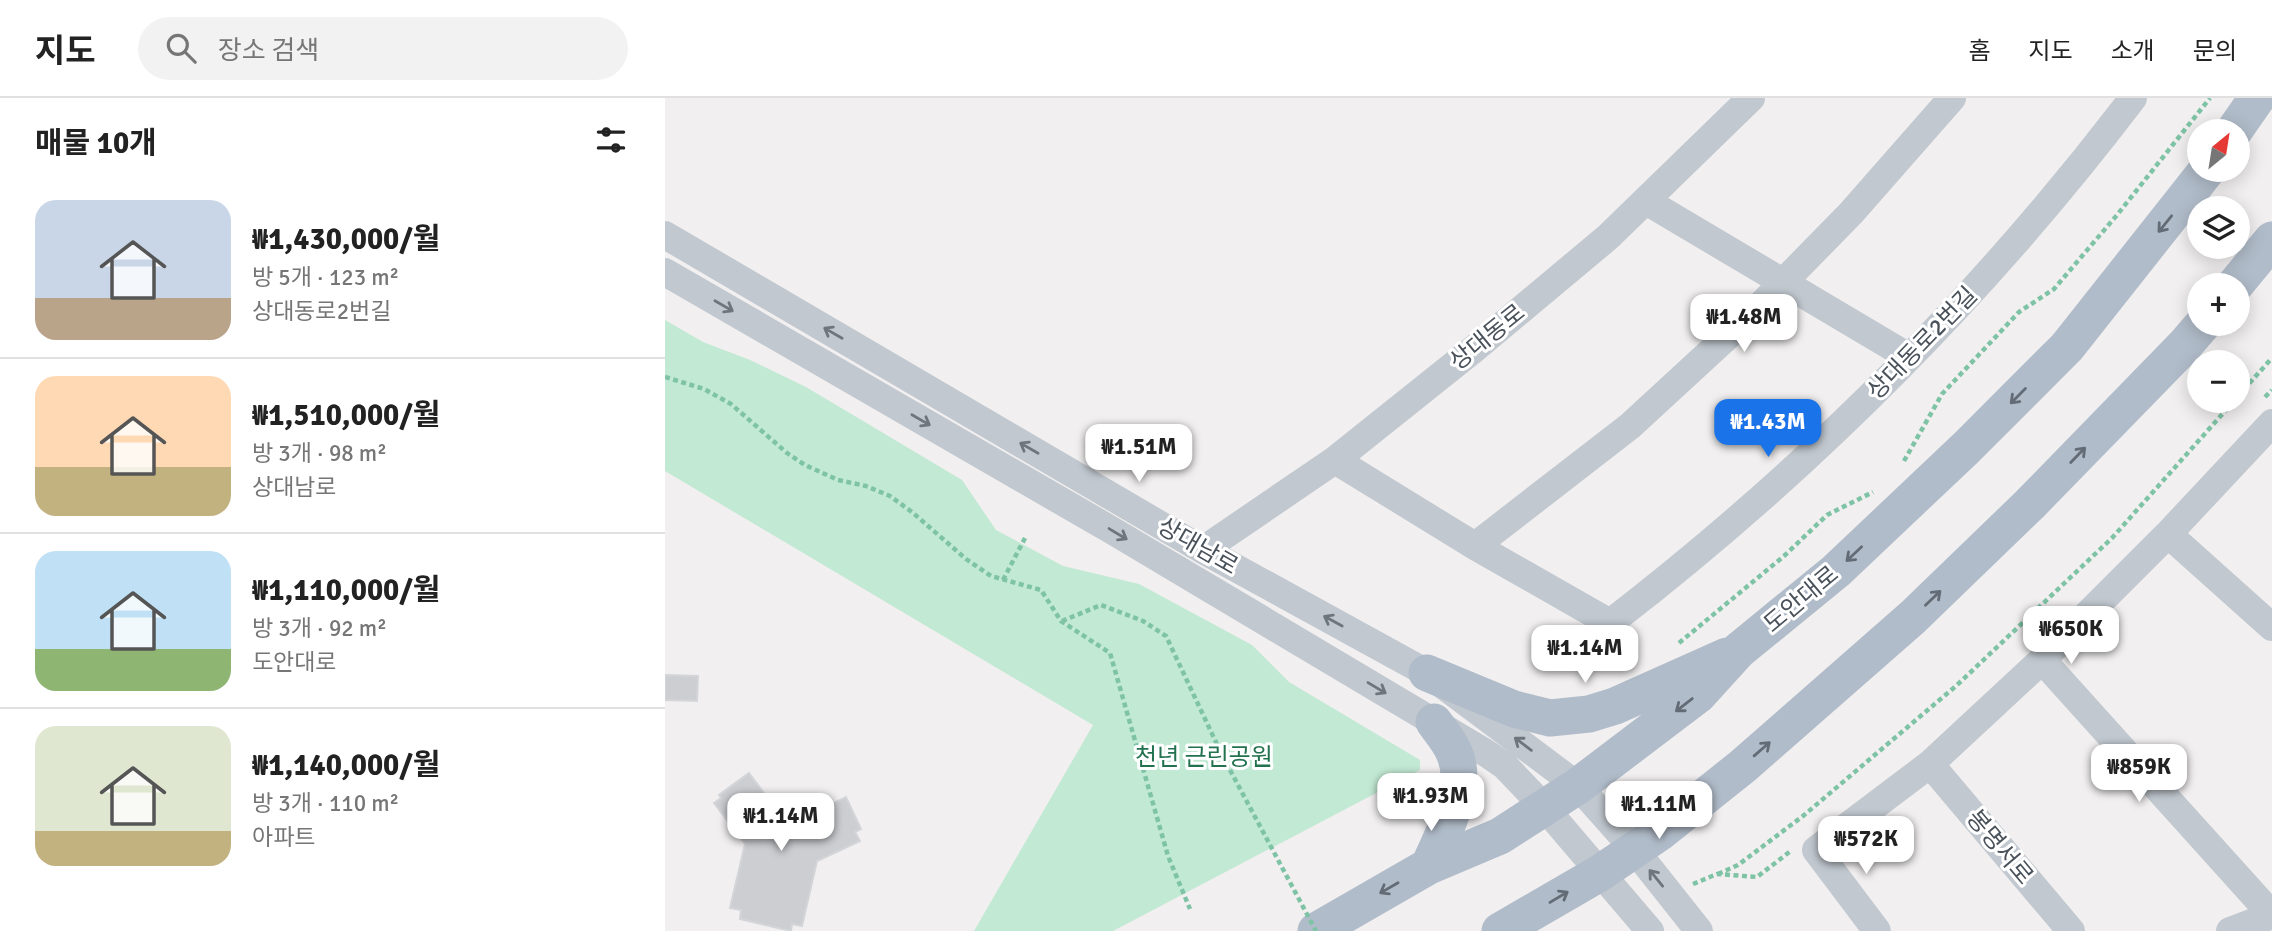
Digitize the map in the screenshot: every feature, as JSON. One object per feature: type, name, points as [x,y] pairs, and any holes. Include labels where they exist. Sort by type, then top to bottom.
[{"type":"main road","points":[[2242,119],[2257,98]]},
{"type":"main road","name":"도안대로","points":[[1316,931],[1429,866],[1500,836],[1578,786],[1698,695],[1738,651],[1836,571],[1966,448],[2067,347],[2198,182]]},
{"type":"main road","points":[[2245,273],[2272,240]]},
{"type":"main road","points":[[1500,931],[1600,873],[1659,833],[1742,766],[1913,617],[2030,504],[2193,336]]},
{"type":"main road","points":[[1427,673],[1514,709],[1550,718],[1589,714],[1615,706],[1738,651]]},
{"type":"main road","points":[[1429,866],[1449,820],[1459,782],[1456,755],[1434,722]]},
{"type":"street","name":"상대동로","points":[[1203,550],[1335,460],[1525,306],[1608,237],[1751,98]]},
{"type":"street","points":[[1475,546],[1630,426],[1783,283],[1851,213],[1952,98]]},
{"type":"street","name":"상대동로2번길","points":[[1335,460],[1475,546],[1610,623],[1678,571],[1839,430],[1976,287],[2047,206],[2133,98]]},
{"type":"street","points":[[1646,201],[1909,356]]},
{"type":"street","name":"상대남로","points":[[665,234],[1203,550],[1427,673],[1578,786],[1634,849],[1699,931]]},
{"type":"street","name":"상대남로","points":[[665,272],[1114,531],[1505,766],[1545,808],[1650,931]]},
{"type":"street","points":[[1877,931],[1806,848],[1930,764],[2042,660],[2168,534],[2267,425]]},
{"type":"street","points":[[2168,534],[2272,627]]},
{"type":"street","points":[[2042,660],[2272,915],[2230,931]]},
{"type":"street","name":"봉명서로","points":[[1930,764],[2071,931]]},
{"type":"path","points":[[1899,467],[1908,458],[1942,394],[2019,312],[2054,289],[2210,98]]},
{"type":"path","points":[[2250,383],[2272,358]]},
{"type":"path","points":[[665,377],[704,389],[731,404],[787,453],[806,465],[838,480],[866,486],[890,496],[966,559],[991,576],[1041,590],[1061,621],[1110,653],[1168,856],[1190,908]]},
{"type":"path","points":[[2267,425],[2272,390]]},
{"type":"path","points":[[1692,884],[1738,865],[1803,816],[1957,686],[2112,538],[2223,413]]},
{"type":"path","points":[[1678,644],[1784,556],[1827,515],[1872,493],[1881,484]]},
{"type":"path","points":[[1003,580],[1025,538]]},
{"type":"path","points":[[1061,621],[1101,605],[1143,621],[1165,636],[1222,755],[1316,931]]},
{"type":"path","points":[[1717,874],[1757,877],[1806,848]]},
{"type":"green space","name":"천년 근린공원","points":[[665,320],[703,342],[750,360],[806,387],[962,480],[996,530],[1063,566],[1139,584],[1252,645],[1289,682],[1420,760],[1420,770],[1113,931],[974,931],[1093,725],[665,471]]},
{"type":"building","points":[[665,675],[698,676],[697,701],[665,700]]},
{"type":"building","points":[[749,773],[782,817],[796,821],[846,797],[861,829],[855,832],[860,841],[817,861],[802,926],[792,924],[791,931],[740,919],[741,910],[730,908],[745,844],[714,803],[721,798],[719,795]]}]
